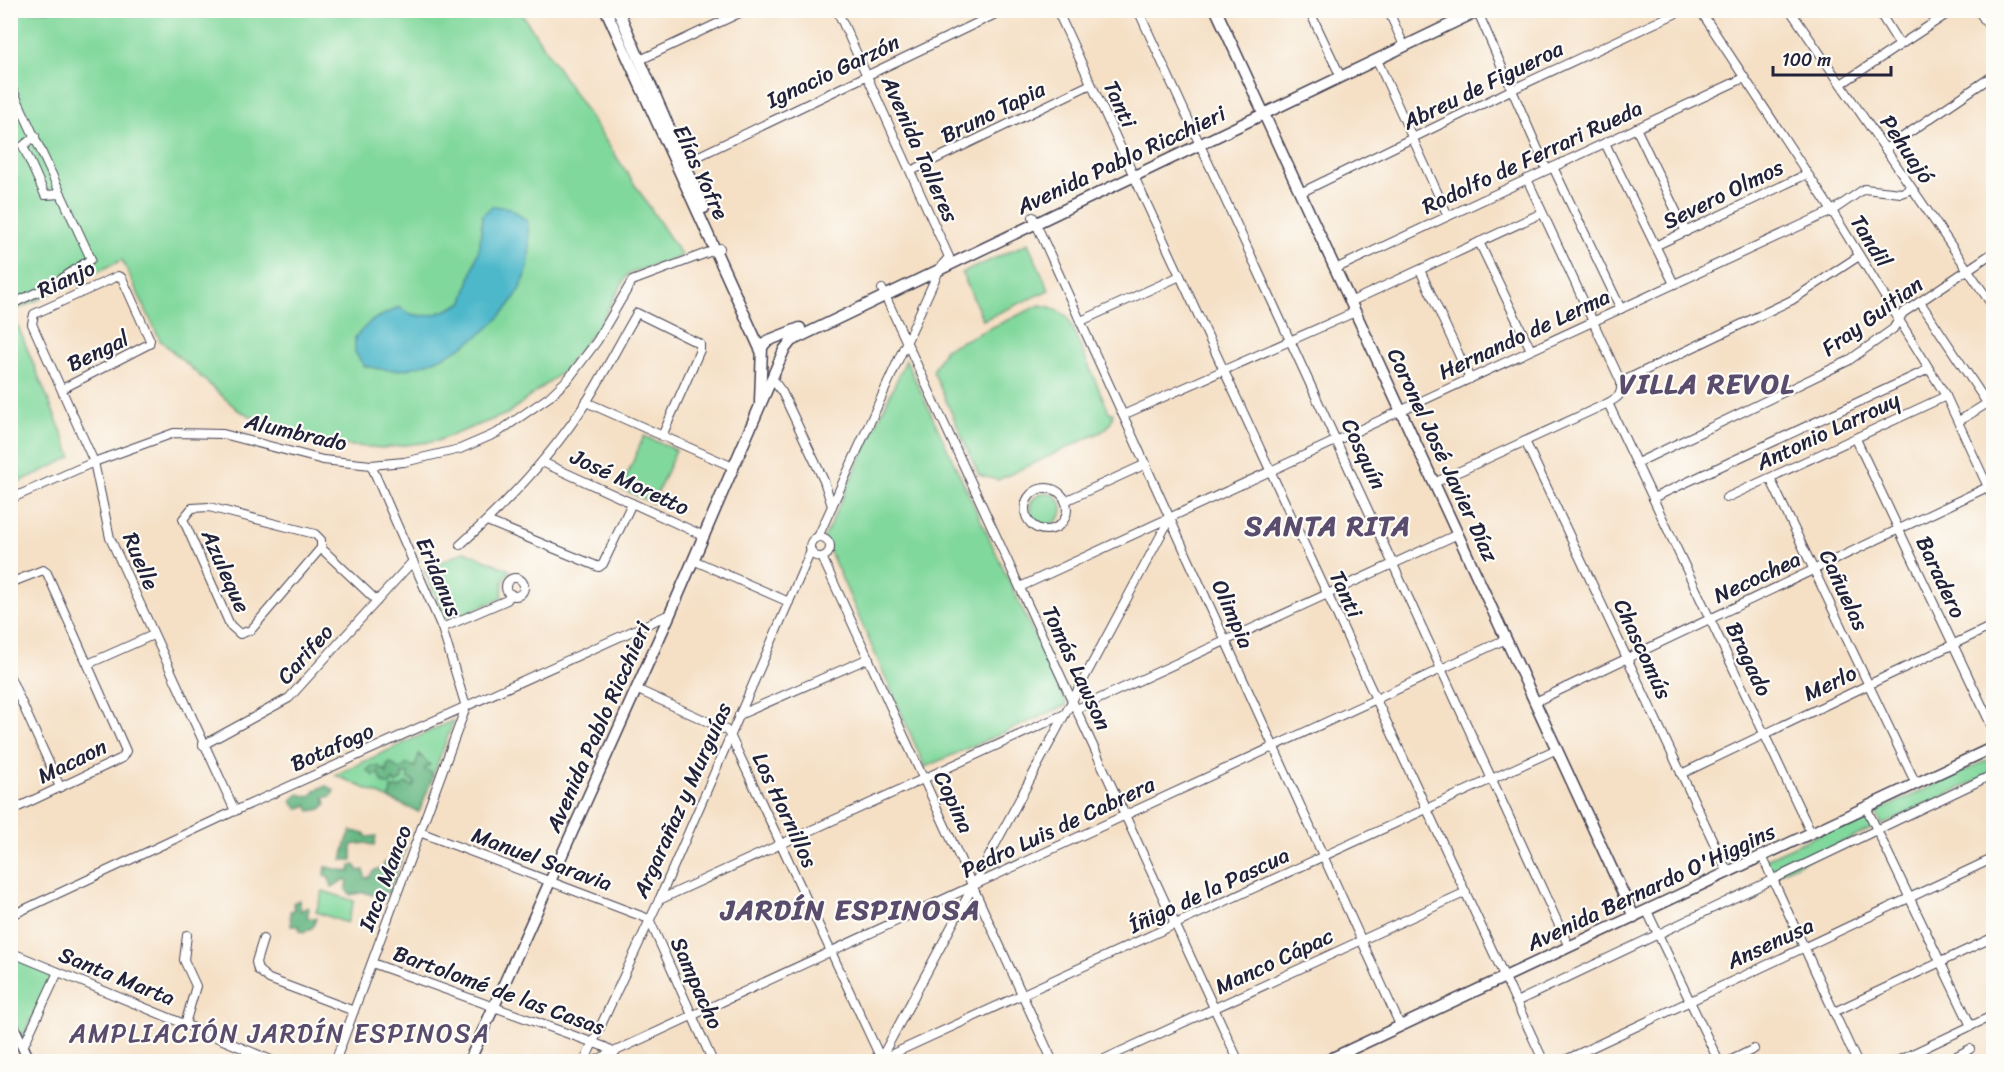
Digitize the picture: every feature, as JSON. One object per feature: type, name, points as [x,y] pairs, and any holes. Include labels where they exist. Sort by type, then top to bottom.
[{"type":"main road","name":"Elías Yofre","points":[[606,10],[681,164]]},
{"type":"main road","name":"Elías Yofre","points":[[618,10],[762,354]]},
{"type":"main road","name":"Coronel José Javier Díaz","points":[[1216,10],[1634,917]]},
{"type":"main road","name":"Avenida Pablo Ricchieri","points":[[1262,111],[1338,71],[1402,41],[1475,11]]},
{"type":"main road","name":"Avenida Pablo Ricchieri","points":[[772,340],[940,268],[1132,173],[1262,111],[1377,60],[1475,11]]},
{"type":"main road","name":"Avenida Pablo Ricchieri","points":[[469,1062],[670,614],[782,355],[795,338],[949,257],[1035,220]]},
{"type":"main road","name":"Elías Yofre","points":[[718,249],[760,333],[772,340]]},
{"type":"main road","points":[[772,340],[781,344],[782,355],[769,362],[762,354],[764,344],[772,340]]},
{"type":"main road","name":"Avenida Pablo Ricchieri","points":[[759,407],[762,354]]},
{"type":"main road","name":"Avenida Bernardo O'Higgins","points":[[1324,1062],[1992,750]]},
{"type":"main road","points":[[10,1020],[31,1061]]},
{"type":"street","points":[[640,60],[746,10]]},
{"type":"street","name":"Avenida Talleres","points":[[837,10],[949,257],[940,268]]},
{"type":"street","name":"Ignacio Garzón","points":[[681,164],[1004,10]]},
{"type":"street","name":"Tanti","points":[[1057,10],[1544,1062]]},
{"type":"street","name":"Cosquín","points":[[1138,10],[1338,440],[1569,947]]},
{"type":"street","points":[[1309,10],[1338,71]]},
{"type":"street","points":[[1388,10],[1402,41]]},
{"type":"street","name":"Abreu de Figueroa","points":[[1300,193],[1413,140],[1511,90],[1683,10]]},
{"type":"street","name":"Tandil","points":[[1700,10],[1832,211],[1946,396],[1991,486],[1994,500]]},
{"type":"street","name":"Pehuajó","points":[[1790,10],[1994,308]]},
{"type":"street","points":[[1878,10],[1900,45]]},
{"type":"street","points":[[1841,84],[1953,10]]},
{"type":"street","points":[[1978,10],[1994,34]]},
{"type":"street","points":[[1475,11],[1511,90],[1621,309]]},
{"type":"street","points":[[1377,60],[1448,216]]},
{"type":"street","points":[[1885,149],[1994,75]]},
{"type":"street","name":"Rodolfo de Ferrari Rueda","points":[[1335,269],[1744,78]]},
{"type":"street","points":[[10,84],[91,259],[54,284],[10,305]]},
{"type":"street","name":"Bruno Tapia","points":[[911,171],[1091,84]]},
{"type":"street","points":[[1636,128],[1686,232]]},
{"type":"street","points":[[34,136],[23,146],[45,195],[61,195]]},
{"type":"street","points":[[1605,143],[1674,284]]},
{"type":"street","name":"Severo Olmos","points":[[1655,246],[1807,174]]},
{"type":"street","points":[[1434,483],[1619,397],[1622,391],[1621,382],[1527,179]]},
{"type":"street","name":"Hernando de Lerma","points":[[1020,587],[1832,211],[1864,189],[1901,193],[1912,189]]},
{"type":"street","points":[[1123,415],[1291,339],[1420,270],[1542,213]]},
{"type":"street","name":"Olimpia","points":[[1035,220],[1400,1025]]},
{"type":"street","points":[[1479,242],[1531,350]]},
{"type":"street","name":"Alumbrado","points":[[10,499],[94,462],[156,439],[188,432],[223,434],[323,460],[371,465],[413,460],[460,449],[516,422],[549,397],[568,378],[597,341],[632,281],[718,249]]},
{"type":"street","name":"Fray Guitian","points":[[1637,463],[1832,370],[1893,329],[1898,319],[1920,302],[1994,252]]},
{"type":"street","points":[[1621,382],[1792,300],[1859,256]]},
{"type":"street","points":[[818,537],[825,538],[830,545],[829,552],[822,557],[816,556],[811,551],[811,542],[818,537],[940,268]]},
{"type":"street","points":[[1420,270],[1470,379]]},
{"type":"street","name":"Rianjo","points":[[31,319],[34,314],[118,276],[122,278],[137,308],[150,340],[148,344]]},
{"type":"street","points":[[1081,321],[1180,276]]},
{"type":"street","name":"Tomás Lawson","points":[[883,292],[1239,1062]]},
{"type":"street","points":[[1920,302],[1990,401],[1959,421]]},
{"type":"street","points":[[460,545],[487,521],[542,462],[586,402],[637,313],[700,344],[700,350],[662,436]]},
{"type":"street","name":"Ruelle","points":[[31,319],[94,462],[110,538],[235,811]]},
{"type":"street","name":"Bengal","points":[[62,389],[148,344]]},
{"type":"street","points":[[1653,498],[1929,369]]},
{"type":"street","points":[[773,380],[782,392],[824,481],[832,506]]},
{"type":"street","name":"Antonio Larrouy","points":[[1726,498],[1946,396]]},
{"type":"street","points":[[586,402],[733,467]]},
{"type":"street","name":"Bragado","points":[[1608,402],[1811,833]]},
{"type":"street","name":"Baradero","points":[[1856,439],[1994,731]]},
{"type":"street","name":"Chascomús","points":[[1525,441],[1728,873]]},
{"type":"street","name":"José Moretto","points":[[542,462],[704,536]]},
{"type":"street","points":[[1065,501],[1146,464]]},
{"type":"street","name":"Eridanus","points":[[371,465],[442,628],[466,707]]},
{"type":"street","name":"Cañuelas","points":[[1770,478],[1916,784]]},
{"type":"street","points":[[824,481],[840,490]]},
{"type":"street","name":"Necochea","points":[[1535,702],[1991,486]]},
{"type":"street","points":[[1049,489],[1056,491],[1065,501],[1066,515],[1053,529],[1035,527],[1026,516],[1026,502],[1035,491],[1049,489]]},
{"type":"street","points":[[487,521],[591,566],[599,567],[603,564],[632,503]]},
{"type":"street","name":"Azuleque","points":[[321,548],[251,630],[240,634],[230,626],[183,519],[192,508],[209,507],[315,534],[321,540],[321,548],[377,601]]},
{"type":"street","points":[[1075,705],[1170,518]]},
{"type":"street","points":[[659,900],[1065,714],[1075,705],[1226,641],[1458,534]]},
{"type":"street","name":"Argarañaz y Murguías","points":[[584,1062],[659,900],[811,551]]},
{"type":"street","name":"Copina","points":[[822,557],[1053,1062]]},
{"type":"street","points":[[693,560],[789,602]]},
{"type":"street","name":"Carifeo","points":[[203,745],[289,698],[413,561]]},
{"type":"street","name":"Macaon","points":[[10,582],[36,571],[43,570],[47,573],[126,751],[122,758],[10,811]]},
{"type":"street","points":[[442,628],[507,600],[511,594]]},
{"type":"street","name":"Botafogo","points":[[10,916],[235,811],[670,614]]},
{"type":"street","name":"Merlo","points":[[1681,774],[1994,625]]},
{"type":"street","points":[[88,664],[153,635]]},
{"type":"street","name":"Pedro Luis de Cabrera","points":[[592,1062],[1506,639]]},
{"type":"street","points":[[739,715],[869,658]]},
{"type":"street","points":[[10,677],[60,787]]},
{"type":"street","name":"Los Hornillos","points":[[636,689],[726,730],[730,735],[879,1061]]},
{"type":"street","name":"Inca Manco","points":[[335,1062],[422,833],[466,707]]},
{"type":"street","points":[[879,1061],[1065,714]]},
{"type":"street","name":"Íñigo de la Pascua","points":[[879,1061],[1557,749]]},
{"type":"street","points":[[1516,1002],[1994,774]]},
{"type":"street","points":[[1866,807],[1971,1026]]},
{"type":"street","name":"Manuel Saravia","points":[[422,833],[650,919]]},
{"type":"street","points":[[1762,856],[1857,1062]]},
{"type":"street","name":"Ansenusa","points":[[1561,1062],[1994,858]]},
{"type":"street","name":"Manco Cápac","points":[[1098,1062],[1466,892]]},
{"type":"street","points":[[1647,911],[1719,1062]]},
{"type":"street","name":"Sampacho","points":[[650,919],[712,1062]]},
{"type":"street","points":[[185,1024],[196,986],[184,960],[187,935]]},
{"type":"street","points":[[1834,1012],[1994,937]]},
{"type":"street","points":[[263,939],[256,962],[258,970],[268,979],[354,1011]]},
{"type":"street","name":"Santa Marta","points":[[10,952],[276,1062]]},
{"type":"street","name":"Bartolomé de las Casas","points":[[372,963],[594,1043],[612,1052]]},
{"type":"street","points":[[23,1047],[58,972]]},
{"type":"street","points":[[1896,1062],[1908,1059],[1994,1015]]},
{"type":"street","points":[[1727,1062],[1754,1049]]},
{"type":"street","points":[[1945,1062],[1970,1049]]},
{"type":"street","points":[[243,1062],[247,1050]]},
{"type":"street","points":[[612,1052],[616,1062]]},
{"type":"green space","points":[[10,11],[520,11],[682,256],[628,274],[599,325],[562,372],[507,414],[437,441],[383,448],[329,444],[284,432],[238,410],[160,340],[122,260],[12,312],[72,457],[11,486]]},
{"type":"green space","points":[[1028,243],[1049,290],[983,320],[962,273]]},
{"type":"green space","points":[[1040,305],[1053,308],[1067,316],[1109,412],[1113,413],[1111,421],[1103,431],[998,480],[979,475],[933,371],[945,349]]},
{"type":"green space","points":[[906,360],[1067,705],[925,767],[824,538]]},
{"type":"green space","points":[[644,436],[676,450],[653,503],[621,489]]},
{"type":"green space","points":[[1046,493],[1057,498],[1062,509],[1057,520],[1046,525],[1035,520],[1030,509],[1035,498]]},
{"type":"green space","points":[[465,551],[510,570],[503,582],[502,598],[447,621],[424,570]]},
{"type":"green space","points":[[454,720],[419,812],[335,775]]},
{"type":"green space","points":[[419,754],[430,765],[425,768],[425,771],[430,771],[433,777],[419,812],[390,799],[391,788],[400,788],[406,783],[413,787],[415,782],[408,779],[408,774],[402,774],[402,779],[396,784],[393,780],[390,785],[383,783],[378,772],[374,776],[367,770],[372,766],[379,766],[380,770],[384,769],[387,773],[387,765],[391,763],[400,770],[407,764],[415,767]]},
{"type":"green space","points":[[1990,759],[1993,773],[1882,825],[1876,812]]},
{"type":"green space","points":[[326,786],[334,790],[331,797],[324,797],[326,804],[321,809],[310,811],[307,805],[298,809],[291,801],[299,794],[310,797],[317,789]]},
{"type":"green space","points":[[1866,813],[1873,828],[1773,876],[1766,859]]},
{"type":"green space","points":[[351,831],[364,833],[367,837],[376,836],[374,846],[366,843],[352,845],[352,860],[342,860],[346,842]]},
{"type":"green space","points":[[400,841],[406,848],[388,894],[379,891],[372,895],[364,892],[351,895],[346,890],[348,882],[345,879],[332,887],[329,878],[325,876],[326,867],[350,872],[351,866],[355,865],[359,871],[364,870],[365,878],[368,878],[375,870],[382,868],[385,862],[394,865],[395,844]]},
{"type":"green space","points":[[323,891],[354,901],[347,923],[316,912]]},
{"type":"green space","points":[[299,900],[301,911],[309,908],[307,918],[316,918],[313,927],[304,932],[300,931],[299,926],[291,926],[290,911],[295,910],[293,903]]},
{"type":"green space","points":[[10,956],[53,973],[22,1039],[11,1014]]},
{"type":"water","points":[[493,206],[510,208],[527,221],[529,236],[530,251],[527,273],[516,296],[505,311],[477,337],[427,363],[399,370],[364,366],[355,352],[355,337],[371,321],[399,307],[415,315],[423,316],[439,313],[463,302],[480,245],[482,215]]},
{"type":"district","name":"VILLA REVOL","points":[[1707,383]]},
{"type":"district","name":"SANTA RITA","points":[[1328,525]]},
{"type":"district","name":"JARDÍN ESPINOSA","points":[[851,909]]},
{"type":"district","name":"AMPLIACIÓN JARDÍN ESPINOSA","points":[[280,1033]]}]
